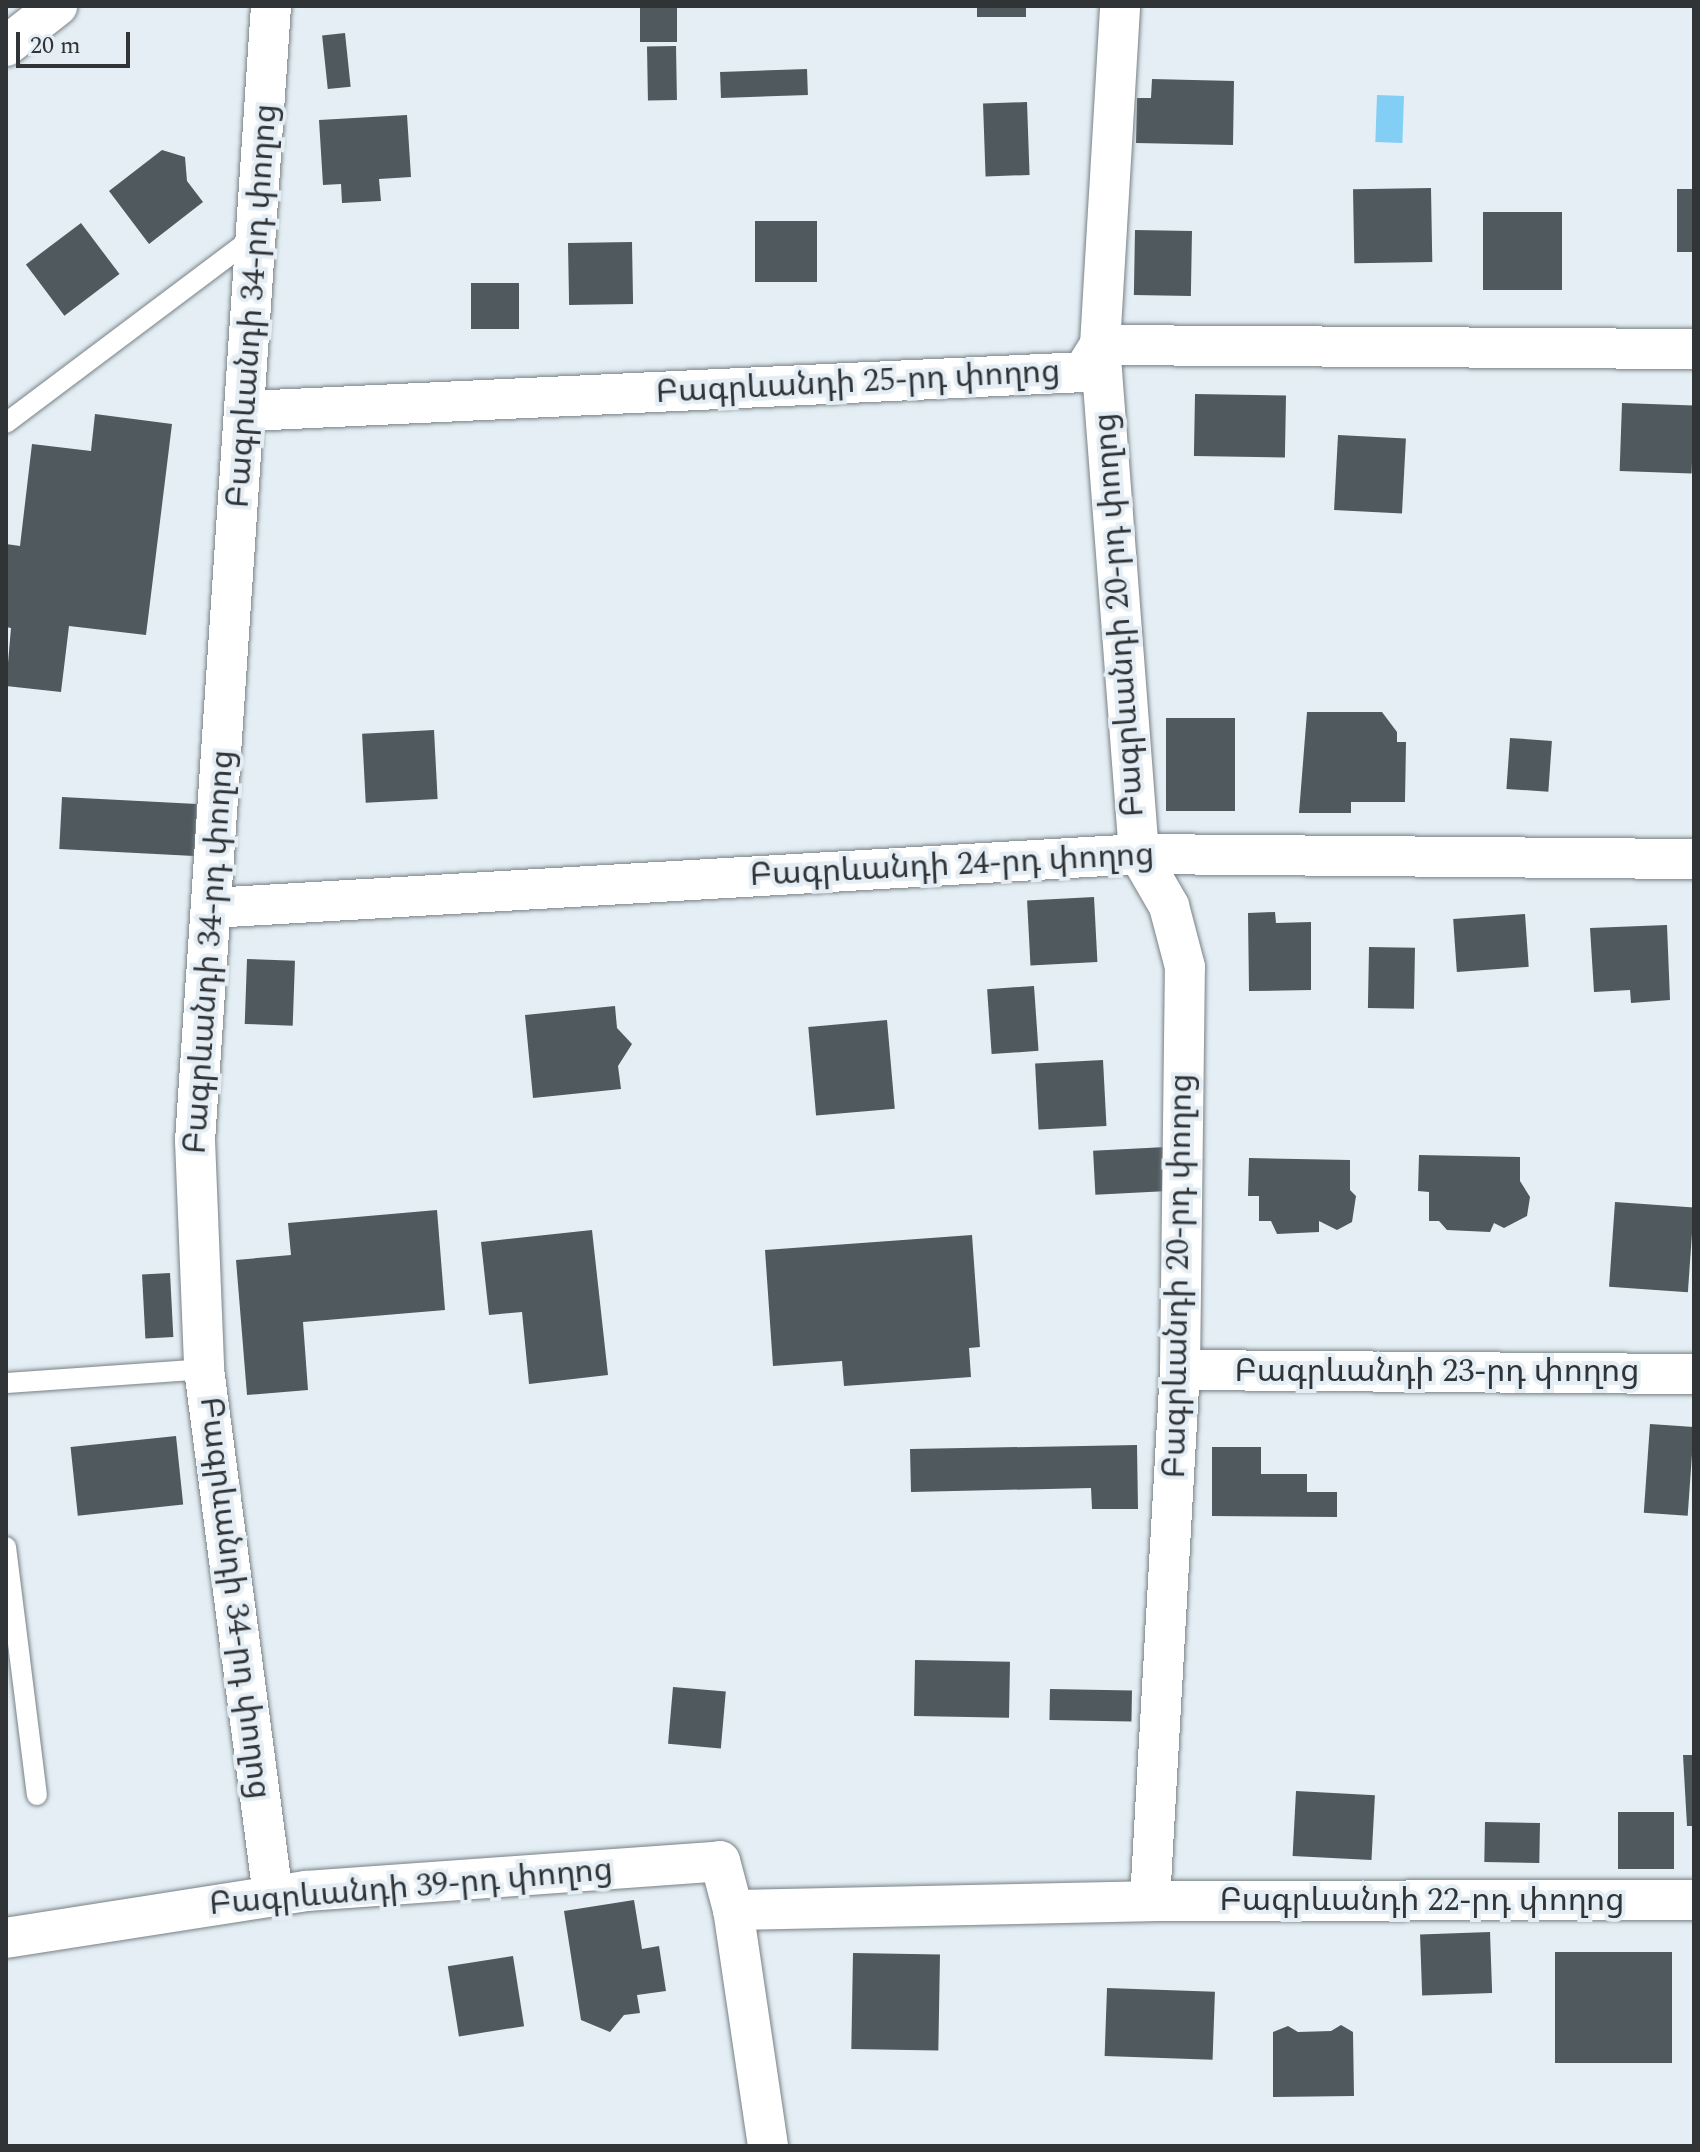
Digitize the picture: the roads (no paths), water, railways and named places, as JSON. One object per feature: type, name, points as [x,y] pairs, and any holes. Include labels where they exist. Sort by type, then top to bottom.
[{"type":"street","points":[[6,46],[57,6]]},
{"type":"street","name":"Բագրևանդի 34-րդ փողոց","points":[[271,6],[248,411],[195,1140],[204,1369],[273,1896]]},
{"type":"street","name":"Բագրևանդի 20-րդ փողոց","points":[[1120,6],[1100,345],[1139,854],[1169,906],[1185,967],[1180,1370],[1150,1901]]},
{"type":"street","name":"Բագրևանդի 25-րդ փողոց","points":[[248,411],[1083,372],[1100,345],[1694,349]]},
{"type":"street","name":"Բագրևանդի 24-րդ փողոց","points":[[211,908],[1139,854],[1694,859]]},
{"type":"street","name":"Բագրևանդի 23-րդ փողոց","points":[[1180,1370],[1694,1374]]},
{"type":"street","name":"Բագրևանդի 39-րդ փողոց","points":[[6,1938],[273,1896],[720,1861],[733,1910]]},
{"type":"street","name":"Բագրևանդի 22-րդ փողոց","points":[[1150,1901],[1694,1900]]},
{"type":"street","points":[[768,2146],[733,1910],[1150,1901]]},
{"type":"lane","points":[[6,423],[258,234]]},
{"type":"lane","points":[[6,1383],[204,1369]]},
{"type":"lane","points":[[6,1547],[37,1795]]},
{"type":"water","points":[[1377,95],[1404,96],[1402,143],[1375,142]]}]
